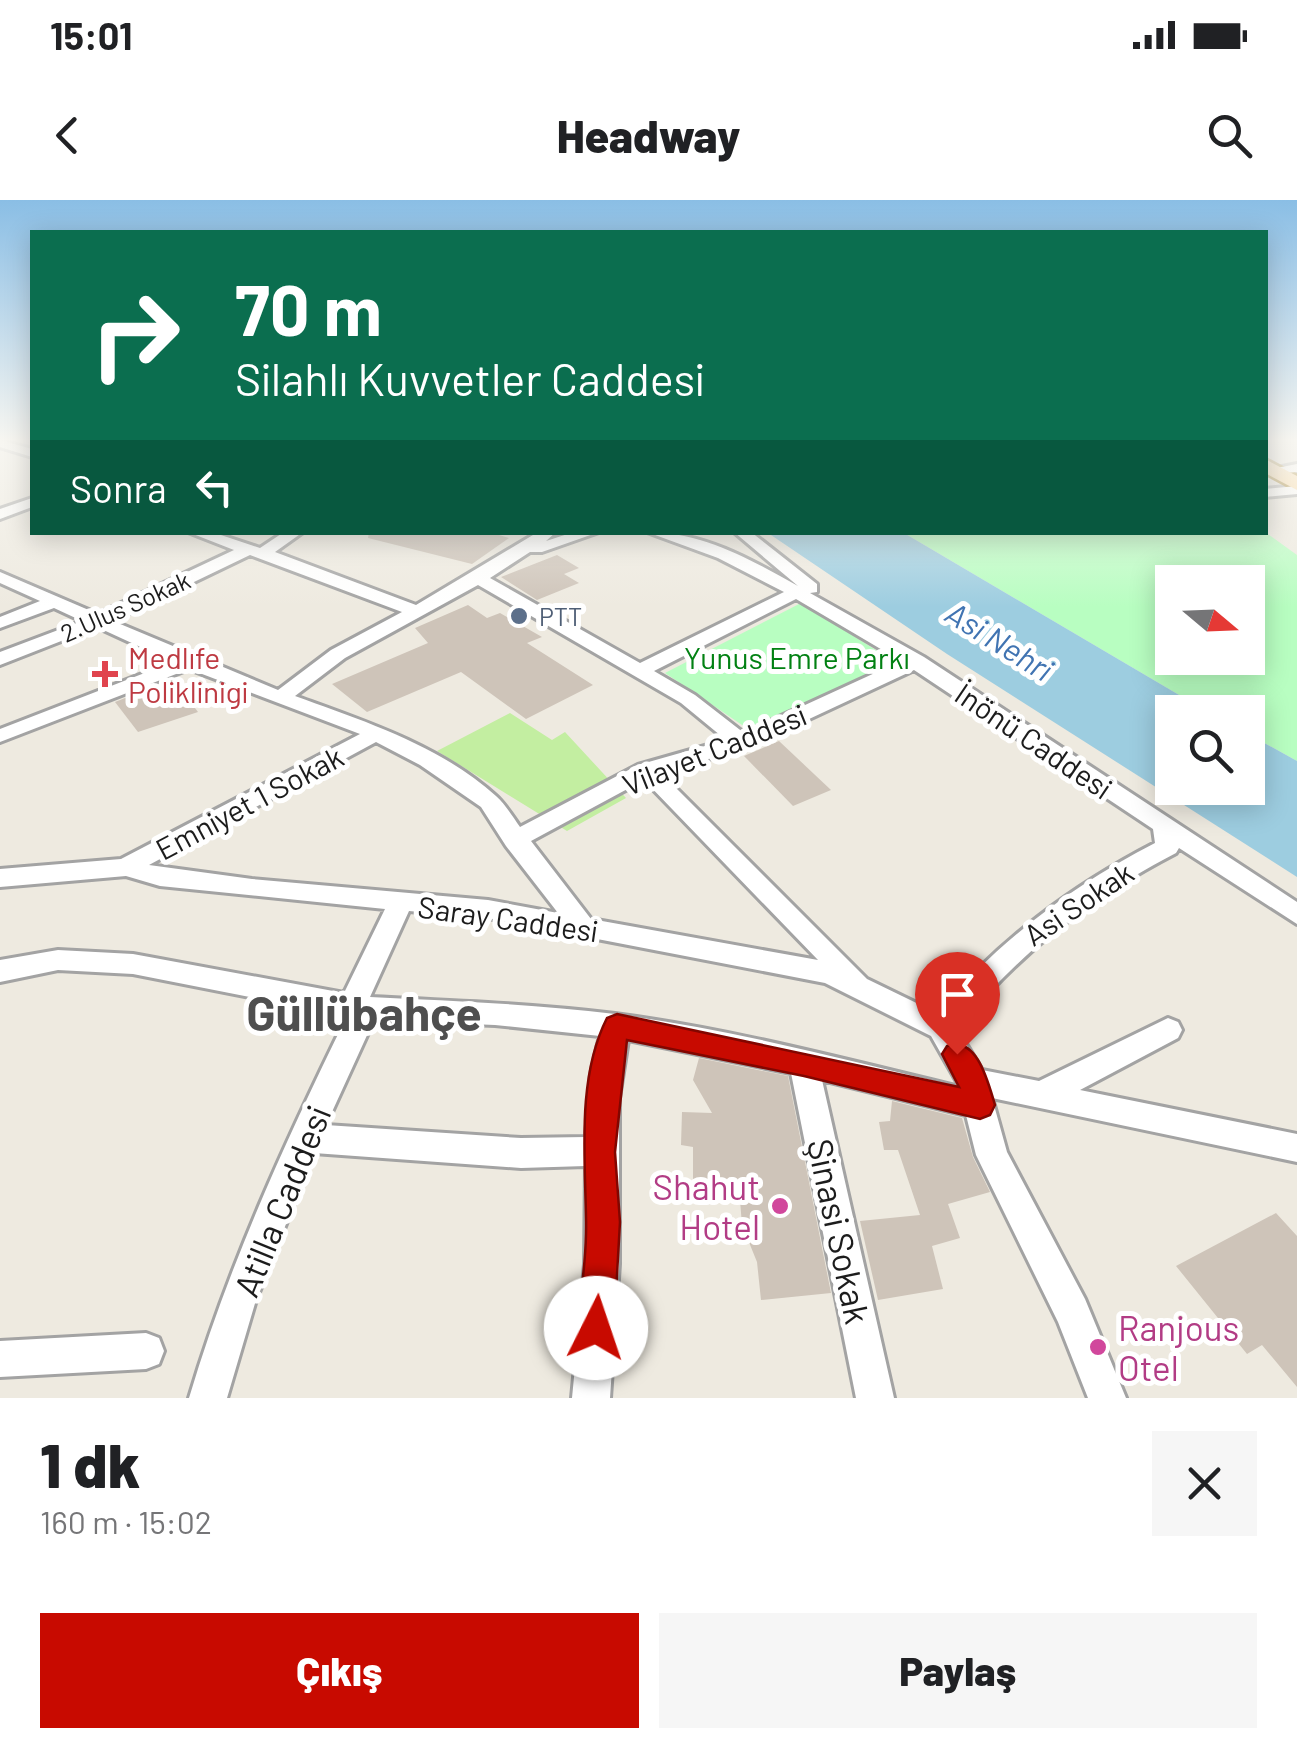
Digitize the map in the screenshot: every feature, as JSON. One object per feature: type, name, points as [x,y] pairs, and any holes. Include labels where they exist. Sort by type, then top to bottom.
[{"type":"street","points":[[0,514],[30,503]]},
{"type":"street","points":[[205,535],[419,612]]},
{"type":"street","name":"2.Ulus Sokak","points":[[0,659],[100,620],[290,535]]},
{"type":"street","points":[[281,698],[338,654],[478,578],[539,535]]},
{"type":"street","points":[[505,561],[573,535]]},
{"type":"street","name":"İnönü Caddesi","points":[[665,535],[711,548],[797,592],[917,662],[1297,915]]},
{"type":"street","points":[[745,535],[864,631]]},
{"type":"street","points":[[0,576],[192,661],[364,728],[372,736],[428,760],[489,802],[583,927]]},
{"type":"street","points":[[478,578],[688,698],[742,742]]},
{"type":"street","points":[[639,671],[797,592]]},
{"type":"street","points":[[0,623],[54,602]]},
{"type":"street","points":[[0,736],[192,661]]},
{"type":"street","name":"Vilayet Caddesi","points":[[514,840],[646,770],[742,742],[917,662]]},
{"type":"street","name":"Emniyet 1 Sokak","points":[[126,867],[372,736]]},
{"type":"street","points":[[646,770],[860,986]]},
{"type":"street","name":"Asi Sokak","points":[[941,1028],[990,967],[1053,912],[1102,879],[1168,847],[1164,827]]},
{"type":"street","name":"Saray Caddesi","points":[[0,878],[126,867],[197,881],[488,909],[830,974],[941,1028]]},
{"type":"street","name":"Atilla Caddesi","points":[[208,1398],[219,1356],[303,1138],[401,902]]},
{"type":"street","points":[[0,970],[58,960],[133,964],[358,1007],[496,1014],[617,1026],[976,1093],[1040,1095],[1297,1148]]},
{"type":"street","points":[[591,1398],[603,1222],[599,1152],[609,1051],[617,1026]]},
{"type":"street","points":[[941,1028],[976,1093],[992,1155],[1072,1312],[1106,1398]]},
{"type":"street","points":[[1040,1095],[1168,1030]]},
{"type":"street","name":"Şinasi Sokak","points":[[804,1063],[875,1398]]},
{"type":"street","points":[[303,1138],[521,1153],[599,1152]]},
{"type":"street","points":[[0,1358],[146,1351]]},
{"type":"green space","points":[[1268,534],[1297,555],[1297,761],[1265,743],[1265,695],[1179,695],[907,535]]},
{"type":"green space","name":"Yunus Emre Parkı","points":[[801,603],[895,662],[751,731],[665,673]]},
{"type":"green space","points":[[510,713],[552,740],[565,732],[626,798],[567,831],[437,751]]},
{"type":"water","name":"Asi Nehri","points":[[771,535],[907,535],[1179,695],[1155,695],[1155,787],[947,654]]},
{"type":"water","points":[[1265,743],[1297,761],[1297,877],[1184,805],[1265,805]]},
{"type":"building","points":[[499,535],[509,538],[472,564],[368,538]]},
{"type":"building","points":[[557,555],[579,568],[564,574],[579,583],[537,600],[501,577]]},
{"type":"building","points":[[468,605],[487,618],[500,613],[542,637],[527,643],[593,685],[526,719],[461,672],[367,712],[332,684],[428,643],[415,628]]},
{"type":"building","points":[[173,679],[198,712],[138,732],[115,702]]},
{"type":"building","points":[[779,741],[831,790],[793,806],[744,756]]},
{"type":"building","name":"Shahut Hotel","points":[[699,1058],[788,1076],[831,1293],[761,1300],[757,1262],[742,1225],[739,1188],[693,1188],[693,1147],[681,1145],[682,1112],[712,1113],[693,1080]]},
{"type":"building","points":[[892,1101],[962,1118],[973,1157],[990,1192],[948,1204],[960,1238],[932,1246],[943,1289],[878,1300],[860,1221],[920,1215],[898,1150],[884,1150],[879,1122],[890,1121]]},
{"type":"building","points":[[1276,1213],[1297,1236],[1297,1387],[1262,1345],[1247,1354],[1176,1266]]},
{"type":"place","name":"PTT","points":[[519,616]]},
{"type":"place","name":"Medlıfe Poliklinigi","points":[[105,674]]},
{"type":"place","name":"Shahut Hotel","points":[[780,1206]]},
{"type":"place","name":"Ranjous Otel","points":[[1098,1347]]},
{"type":"district","name":"Güllübahçe","points":[[364,1012]]},
{"type":"route","points":[[596,1328],[603,1222],[599,1152],[609,1051],[617,1026],[701,1046],[804,1063],[980,1105],[973,1081],[957,1054]]}]
